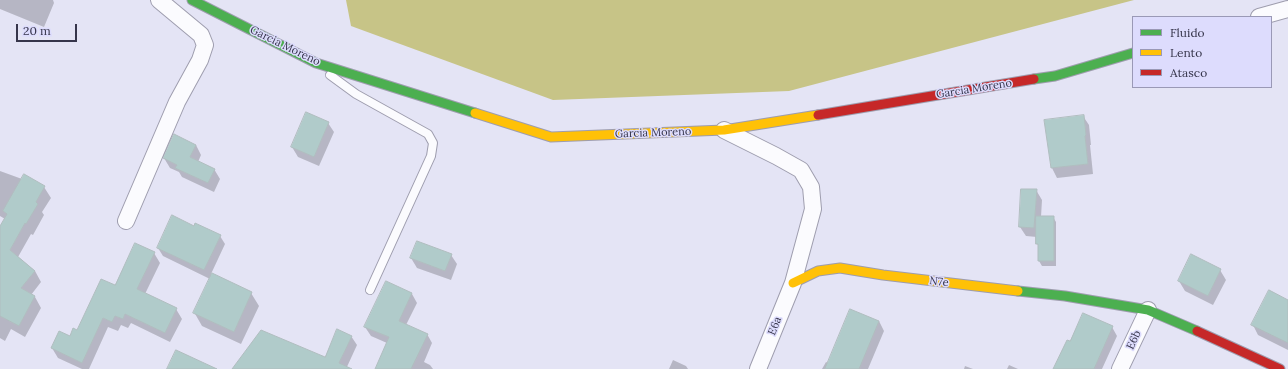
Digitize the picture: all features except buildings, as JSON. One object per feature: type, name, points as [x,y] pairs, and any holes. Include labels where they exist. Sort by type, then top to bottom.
[{"type":"street","points":[[126,220],[177,102],[200,60],[205,45],[201,35],[159,0]]},
{"type":"street","name":"Garcia Moreno","points":[[192,0],[316,63],[551,137],[724,130],[1055,76],[1132,53]]},
{"type":"street","points":[[1263,16],[1288,9]]},
{"type":"street","points":[[724,130],[801,170],[811,187],[813,209],[793,283]]},
{"type":"street","name":"N7e","points":[[793,283],[818,271],[840,268],[1065,296],[1148,310],[1280,369]]},
{"type":"street","name":"E6a","points":[[758,369],[793,283]]},
{"type":"street","name":"E6b","points":[[1120,369],[1148,310]]},
{"type":"lane","points":[[316,63],[333,78],[356,94],[428,134],[434,144],[431,156],[370,290]]},
{"type":"shaded area","points":[[346,0],[1134,0],[789,91],[553,100],[351,26]]},
{"type":"traffic: fast","points":[[192,0],[316,63],[475,113]]},
{"type":"traffic: fast","points":[[1034,79],[1055,76],[1132,53]]},
{"type":"traffic: fast","points":[[1018,291],[1065,296],[1148,310],[1197,331]]},
{"type":"traffic: slow","points":[[475,113],[551,137],[724,130],[818,115]]},
{"type":"traffic: slow","points":[[793,283],[818,271],[840,268],[883,275],[1018,291]]},
{"type":"traffic: jam","points":[[818,115],[1034,79]]},
{"type":"traffic: jam","points":[[1197,331],[1280,369]]}]
